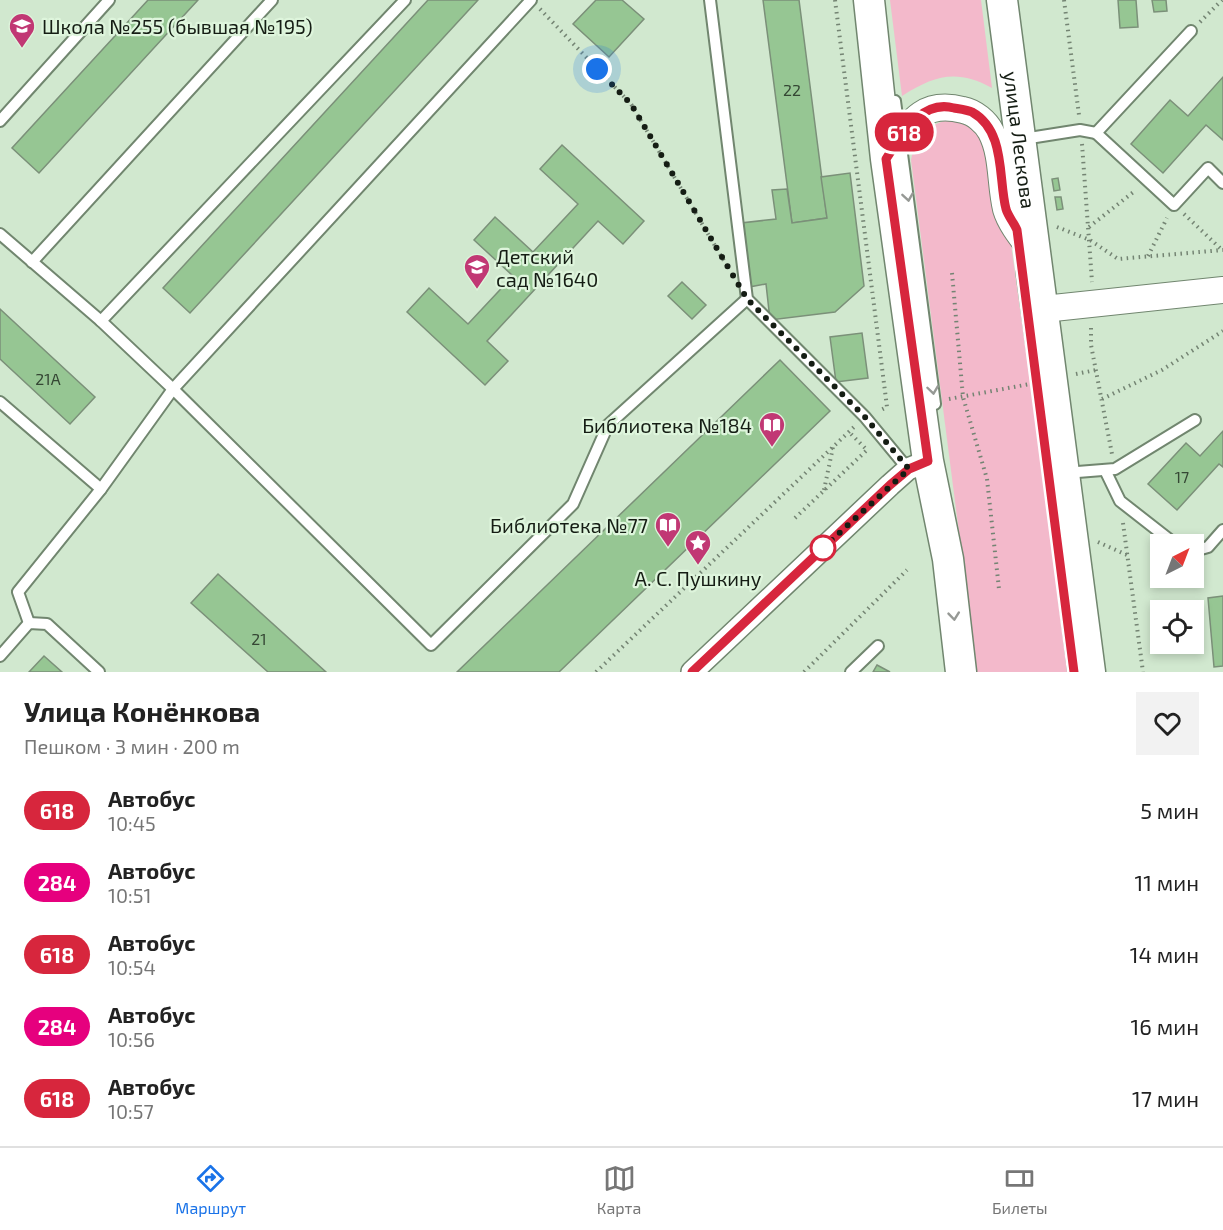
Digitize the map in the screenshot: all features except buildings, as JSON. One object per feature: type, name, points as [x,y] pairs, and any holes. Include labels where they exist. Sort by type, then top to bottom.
[{"type":"main road","points":[[869,0],[892,149],[926,466],[948,560],[961,672]]},
{"type":"main road","name":"улица Лескова","points":[[1002,0],[1024,251],[1044,309],[1090,672]]},
{"type":"street","points":[[892,149],[907,128],[932,107],[945,105],[972,112],[991,131],[998,153],[1006,211],[1024,251]]},
{"type":"street","points":[[1044,309],[1223,290]]},
{"type":"street","points":[[692,672],[926,466]]},
{"type":"lane","points":[[0,121],[109,0]]},
{"type":"lane","points":[[32,262],[272,0]]},
{"type":"lane","points":[[101,321],[405,0]]},
{"type":"lane","points":[[29,623],[18,592],[100,489],[173,389],[531,0]]},
{"type":"lane","points":[[710,0],[747,299],[865,417],[926,466]]},
{"type":"lane","points":[[1096,132],[1191,31]]},
{"type":"lane","points":[[894,93],[892,149],[914,235],[936,412]]},
{"type":"lane","points":[[1014,138],[1080,130],[1096,132],[1174,205],[1208,168],[1223,183]]},
{"type":"lane","points":[[0,234],[101,321],[173,389],[431,645],[573,504],[608,425],[747,299]]},
{"type":"lane","name":"улица Лескова","points":[[1024,251],[1034,362]]},
{"type":"lane","points":[[0,402],[100,489]]},
{"type":"lane","points":[[1065,473],[1115,469],[1195,420]]},
{"type":"lane","points":[[1105,470],[1120,501],[1162,534]]},
{"type":"lane","points":[[1204,548],[1208,547],[1223,530]]},
{"type":"lane","points":[[1062,569],[1074,672]]},
{"type":"lane","points":[[0,656],[29,623]]},
{"type":"lane","points":[[29,623],[47,624],[99,672]]},
{"type":"lane","points":[[851,672],[878,646]]},
{"type":"path","points":[[1191,31],[1222,0]]},
{"type":"path","points":[[539,9],[631,104],[747,299]]},
{"type":"path","points":[[1089,227],[1148,180]]},
{"type":"path","points":[[1148,256],[1174,205],[1223,250]]},
{"type":"path","points":[[1053,226],[1090,240],[1118,259],[1223,250]]},
{"type":"path","points":[[952,273],[963,397],[987,479],[999,589]]},
{"type":"path","points":[[1102,399],[1162,370],[1223,331]]},
{"type":"path","points":[[1072,375],[1096,370]]},
{"type":"path","points":[[942,401],[1033,384]]},
{"type":"path","points":[[795,518],[867,450],[849,432]]},
{"type":"path","points":[[824,490],[833,447]]},
{"type":"path","points":[[1090,538],[1128,555]]},
{"type":"path","points":[[804,672],[907,570]]},
{"type":"shaded area","points":[[890,0],[981,0],[992,88],[968,78],[946,77],[925,83],[902,96]]},
{"type":"shaded area","points":[[959,119],[984,133],[1010,237],[1070,672],[977,672],[911,160],[917,142],[927,130],[941,122]]},
{"type":"bus line","name":"618","points":[[692,672],[890,485],[918,463],[928,461],[886,159],[907,128],[920,116],[932,107],[945,105],[972,112],[991,131],[998,153],[1006,211],[1017,230],[1074,672]]},
{"type":"place","name":"Школа №255 (бывшая №195)","points":[[22,49]]},
{"type":"place","name":"Детский сад №1640","points":[[477,290]]},
{"type":"place","name":"Библиотека №184","points":[[772,448]]},
{"type":"place","name":"Библиотека №77","points":[[668,548]]},
{"type":"place","name":"А. С. Пушкину","points":[[698,566]]},
{"type":"route","points":[[597,69],[631,104],[747,299],[865,417],[909,469],[823,548]]}]
